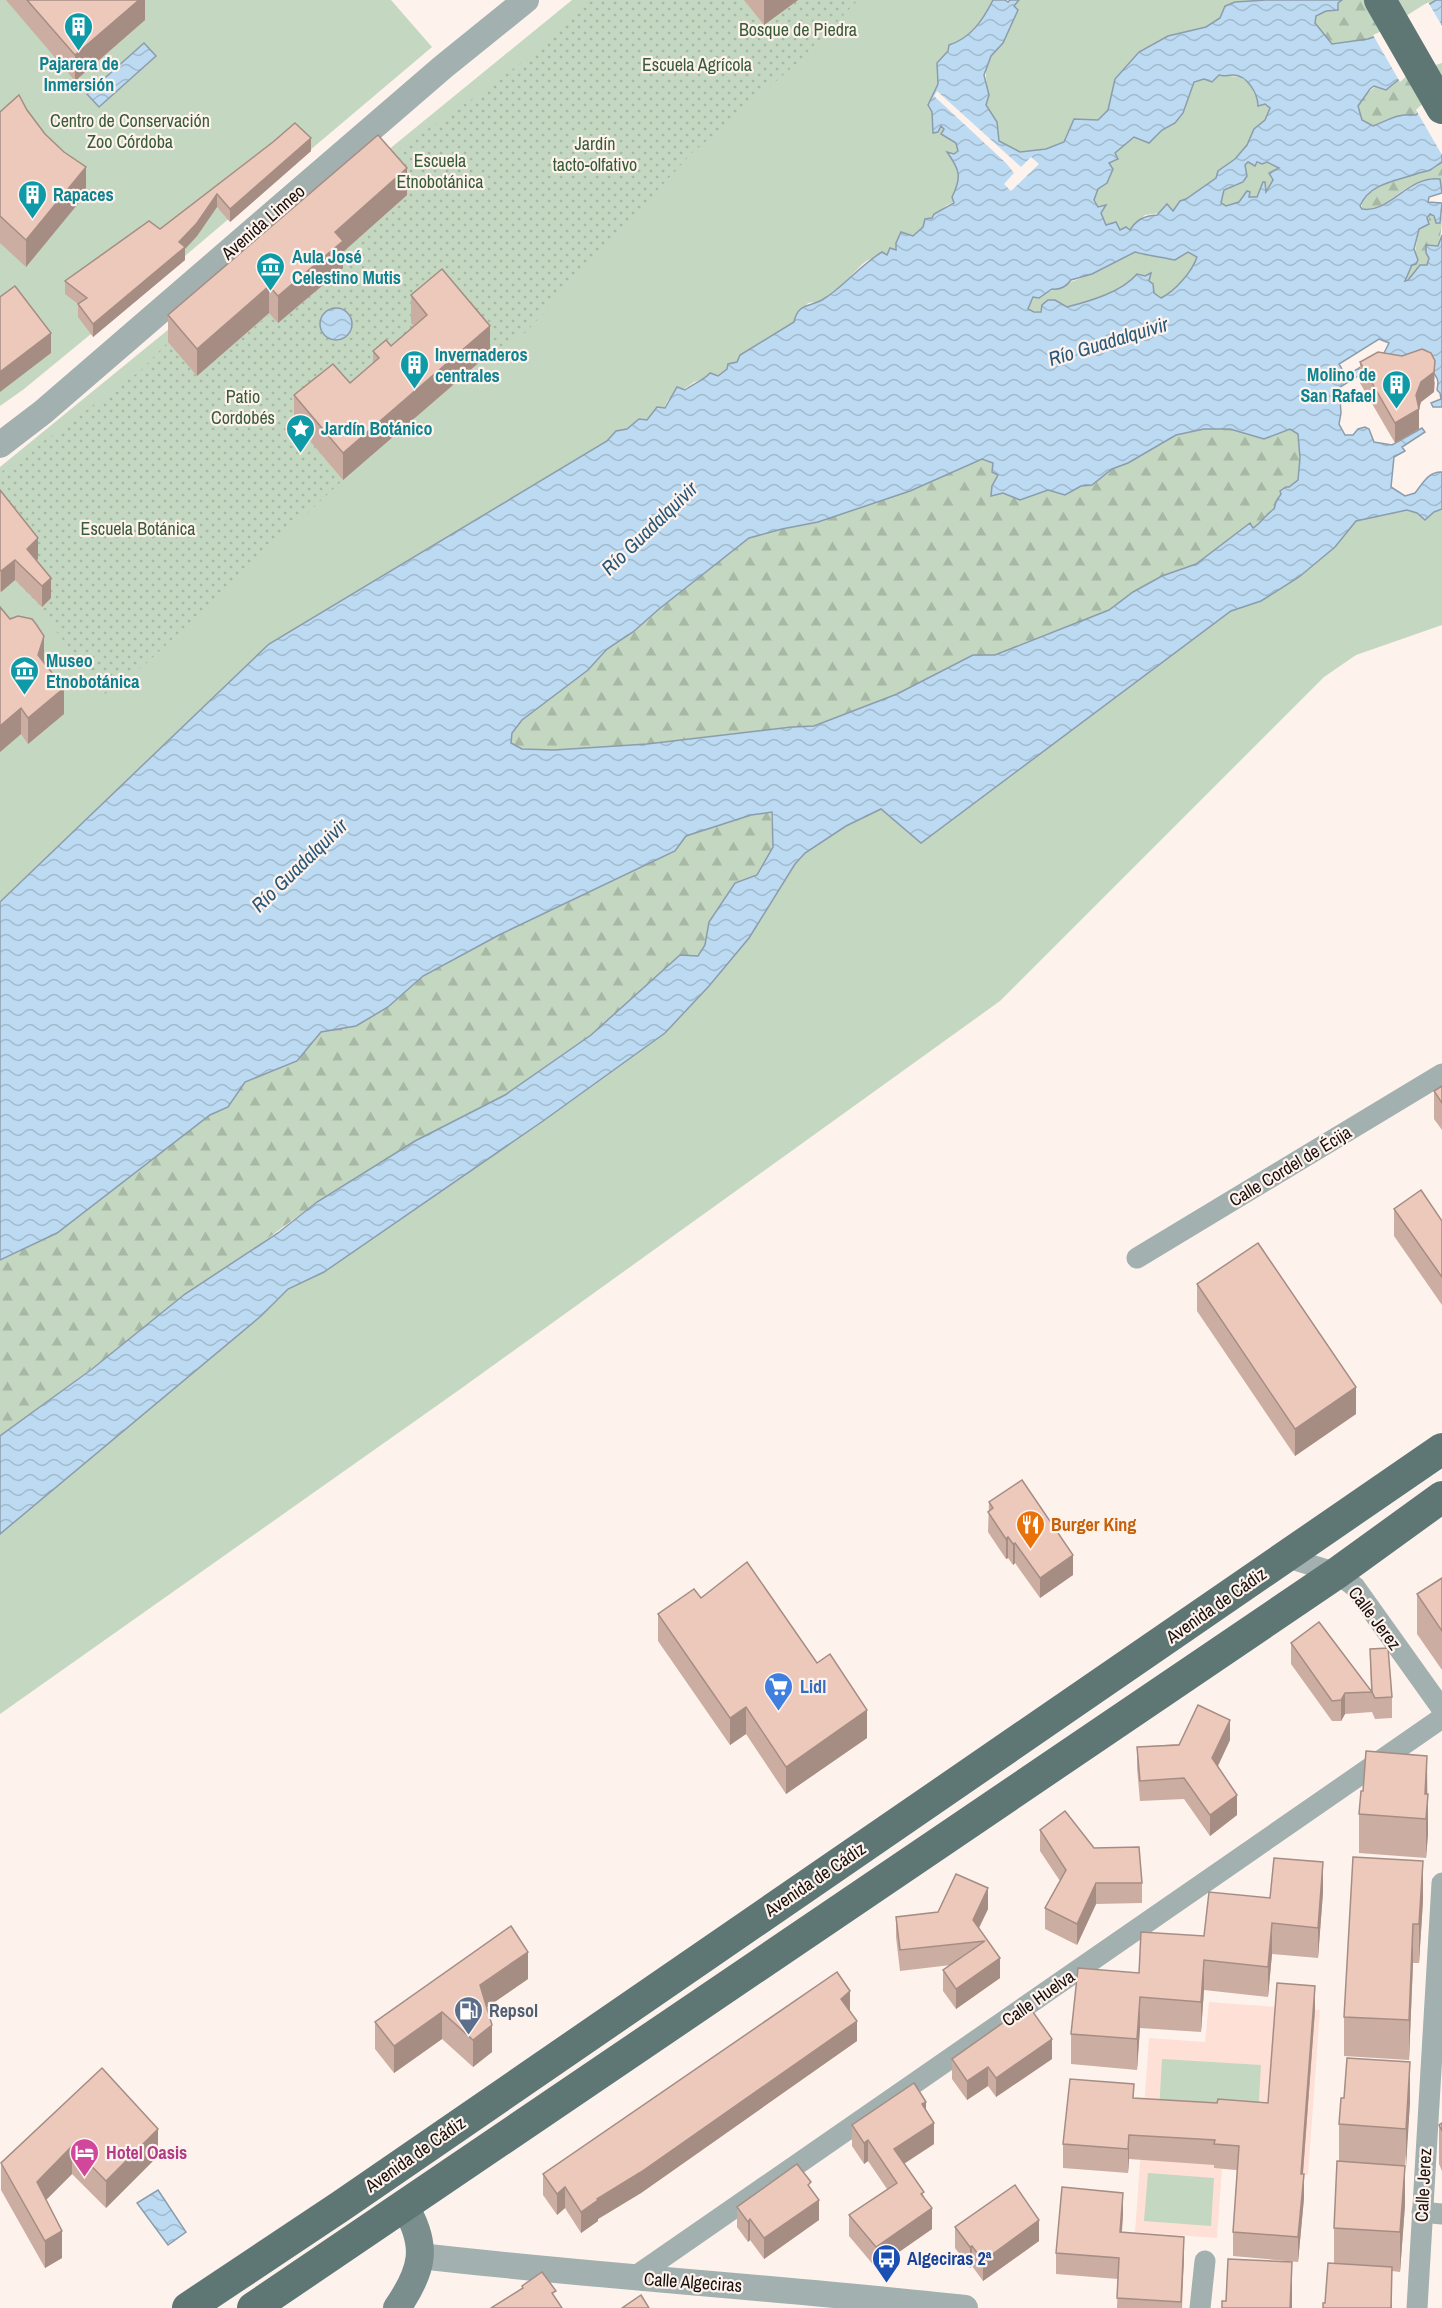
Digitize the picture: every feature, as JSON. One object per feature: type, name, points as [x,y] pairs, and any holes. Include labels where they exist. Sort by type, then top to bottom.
[{"type":"main road","points":[[1380,0],[1442,108]]},
{"type":"main road","points":[[1402,0],[1442,71]]},
{"type":"main road","name":"Avenida de Cádiz","points":[[188,2308],[1442,1449]]},
{"type":"main road","name":"Avenida de Cádiz","points":[[254,2308],[1337,1573],[1442,1497]]},
{"type":"main road","points":[[382,2176],[414,2221],[420,2237],[420,2256],[412,2286],[397,2308]]},
{"type":"main road","points":[[227,2308],[233,2299],[313,2243],[340,2206]]},
{"type":"street","name":"Avenida Linneo","points":[[0,445],[43,412],[443,66],[525,0]]},
{"type":"street","name":"Calle Cordel de Écija","points":[[1137,1258],[1442,1074]]},
{"type":"street","name":"Calle Jerez","points":[[1285,1557],[1337,1573],[1355,1587],[1442,1709]]},
{"type":"street","name":"Calle Huelva","points":[[633,2278],[1442,1718]]},
{"type":"street","name":"Calle Jerez","points":[[1417,2308],[1432,2213],[1442,1883]]},
{"type":"street","name":"Calle Algeciras","points":[[420,2256],[633,2278],[831,2293],[965,2308]]},
{"type":"street","points":[[1200,2308],[1205,2260]]},
{"type":"shaded area","points":[[1209,2002],[1320,2010],[1308,2175],[1222,2169],[1217,2238],[1135,2232],[1149,2038],[1205,2042]]},
{"type":"green space","name":"Centro de Conservación Zoo Córdoba","points":[[0,0],[391,0],[432,47],[153,283],[0,406]]},
{"type":"green space","name":"Jardín Botánico","points":[[572,0],[993,0],[976,27],[964,38],[949,45],[948,51],[937,63],[938,84],[928,105],[932,112],[933,133],[941,126],[944,129],[941,133],[956,143],[958,152],[948,153],[959,174],[958,184],[952,197],[954,202],[947,205],[913,236],[906,233],[896,250],[887,256],[884,254],[867,261],[841,287],[821,301],[808,303],[794,322],[748,350],[737,362],[718,376],[694,382],[668,400],[664,408],[647,420],[639,419],[627,429],[616,431],[607,441],[269,644],[0,902],[0,467]]},
{"type":"green space","points":[[592,0],[743,0],[764,25],[798,0],[858,0],[796,64],[691,154],[526,332],[490,353],[442,296],[427,342],[294,422],[343,480],[109,698],[18,583],[30,574],[38,559],[0,511],[0,473],[140,371],[168,342],[197,376],[406,197],[378,162],[462,106],[516,66]]},
{"type":"green space","points":[[1019,0],[1266,0],[1220,18],[1206,27],[1168,36],[1115,79],[1108,110],[1097,120],[1074,119],[1064,142],[1046,149],[1020,152],[998,141],[997,122],[986,105],[988,61],[1006,37],[1013,20],[1014,6]]},
{"type":"green space","points":[[1342,0],[1436,0],[1385,33],[1368,39],[1332,44],[1314,23],[1316,16]]},
{"type":"green space","points":[[1442,60],[1442,92],[1415,115],[1398,116],[1373,126],[1362,120],[1358,106],[1373,88],[1394,76]]},
{"type":"green space","points":[[1219,75],[1240,77],[1249,83],[1255,95],[1270,108],[1265,120],[1254,129],[1247,145],[1235,159],[1218,171],[1217,178],[1173,211],[1145,215],[1130,230],[1120,231],[1116,222],[1107,226],[1101,213],[1105,205],[1098,207],[1094,200],[1098,189],[1107,183],[1110,173],[1108,163],[1121,146],[1134,137],[1149,143],[1162,130],[1175,123],[1186,105],[1194,82]]},
{"type":"green space","points":[[1248,162],[1262,164],[1267,162],[1280,168],[1270,177],[1273,180],[1265,192],[1265,182],[1257,197],[1243,198],[1226,207],[1221,203],[1224,190],[1245,171],[1245,165]]},
{"type":"green space","points":[[1442,162],[1442,186],[1432,178],[1418,182],[1385,204],[1362,209],[1362,202],[1380,186],[1428,171]]},
{"type":"green space","points":[[1430,214],[1440,223],[1442,214],[1438,246],[1435,245],[1427,265],[1405,281],[1413,264],[1419,229],[1426,225]]},
{"type":"green space","points":[[1136,252],[1175,260],[1188,252],[1197,257],[1182,281],[1161,298],[1154,293],[1149,281],[1137,274],[1114,291],[1086,302],[1067,307],[1055,300],[1040,311],[1028,309],[1034,297],[1039,298],[1059,287],[1098,272]]},
{"type":"green space","points":[[1204,429],[1230,429],[1264,439],[1290,429],[1298,433],[1300,458],[1298,480],[1280,496],[1274,509],[1253,528],[1250,523],[1196,564],[1162,576],[1133,592],[1109,610],[995,655],[973,655],[897,694],[814,726],[647,744],[554,750],[522,749],[511,743],[512,733],[522,720],[588,670],[607,649],[633,632],[749,538],[818,522],[910,491],[982,459],[993,463],[998,475],[992,486],[1020,500],[1048,490],[1065,495],[1081,486],[1092,485],[1112,469],[1128,463],[1176,435]]},
{"type":"green space","points":[[1442,509],[1442,625],[1356,655],[1324,677],[1000,1001],[459,1390],[0,1714],[0,1534],[261,1316],[288,1289],[324,1272],[543,1121],[709,986],[749,938],[795,864],[805,853],[846,826],[881,809],[1231,611],[1261,601],[1299,577],[1335,547],[1356,521],[1407,510],[1417,513]]},
{"type":"green space","points":[[771,811],[773,847],[757,875],[709,922],[705,945],[698,956],[505,1095],[415,1141],[317,1202],[0,1436],[0,1260],[57,1233],[210,1115],[228,1107],[245,1082],[297,1061],[321,1032],[356,1026],[388,1007],[423,976],[499,935],[675,851],[685,836]]},
{"type":"green space","points":[[1162,2059],[1261,2065],[1258,2117],[1159,2111]]},
{"type":"green space","points":[[1148,2173],[1214,2178],[1211,2226],[1144,2221]]},
{"type":"water","name":"Río Guadalquivir","points":[[993,0],[1008,2],[1019,0],[1014,6],[1018,10],[1003,43],[991,56],[984,75],[989,95],[986,105],[997,122],[999,141],[1020,152],[1046,149],[1064,142],[1074,119],[1098,120],[1108,110],[1115,79],[1139,52],[1168,36],[1206,27],[1220,18],[1225,6],[1235,2],[1342,0],[1338,3],[1338,10],[1326,11],[1316,16],[1315,23],[1332,44],[1368,39],[1385,33],[1436,0],[1442,0],[1442,60],[1408,72],[1386,90],[1374,86],[1358,106],[1362,120],[1373,126],[1399,116],[1416,115],[1442,92],[1442,162],[1428,171],[1392,181],[1377,188],[1364,198],[1360,206],[1362,209],[1372,209],[1381,206],[1418,183],[1429,179],[1440,179],[1442,193],[1429,197],[1428,202],[1442,203],[1440,223],[1436,223],[1434,216],[1430,214],[1427,218],[1429,224],[1419,229],[1414,249],[1418,260],[1412,265],[1405,281],[1420,265],[1427,265],[1429,258],[1426,245],[1438,246],[1442,235],[1442,407],[1433,407],[1431,403],[1441,399],[1435,375],[1421,365],[1394,356],[1390,356],[1337,389],[1336,395],[1340,399],[1339,424],[1345,435],[1353,435],[1358,429],[1365,427],[1369,429],[1374,442],[1392,445],[1422,428],[1425,432],[1402,447],[1405,451],[1394,457],[1391,487],[1405,496],[1415,493],[1433,473],[1442,472],[1442,509],[1434,512],[1425,520],[1417,513],[1407,510],[1356,521],[1335,547],[1299,577],[1261,601],[1231,611],[921,843],[881,809],[846,826],[805,853],[795,864],[749,938],[709,986],[665,1033],[543,1121],[324,1272],[288,1289],[261,1316],[0,1534],[0,1436],[92,1369],[185,1294],[278,1233],[317,1202],[415,1141],[505,1095],[591,1035],[680,955],[698,956],[705,945],[709,922],[735,883],[757,875],[773,847],[772,812],[751,815],[686,836],[675,851],[499,935],[423,976],[388,1007],[356,1026],[321,1032],[297,1061],[245,1082],[228,1107],[210,1115],[57,1233],[0,1260],[0,902],[269,644],[607,441],[616,431],[627,429],[639,419],[647,420],[657,407],[665,408],[677,387],[685,390],[710,373],[718,376],[727,369],[728,364],[737,362],[740,355],[794,322],[798,312],[805,306],[830,295],[882,252],[887,255],[890,248],[896,250],[896,243],[901,232],[913,236],[923,227],[925,219],[932,218],[934,214],[954,203],[952,197],[958,174],[947,152],[954,154],[958,151],[956,143],[941,134],[944,129],[941,126],[938,132],[933,133],[932,112],[928,105],[938,84],[937,63],[948,51],[949,45],[970,33]],"holes":[[[1219,75],[1243,78],[1251,86],[1258,106],[1265,104],[1270,108],[1265,120],[1254,129],[1247,145],[1235,159],[1218,171],[1216,178],[1180,201],[1173,211],[1167,204],[1157,215],[1141,219],[1130,230],[1126,227],[1120,230],[1116,222],[1106,225],[1101,213],[1106,205],[1098,207],[1094,200],[1098,189],[1107,183],[1113,169],[1109,163],[1118,159],[1115,153],[1134,137],[1149,143],[1162,130],[1175,123],[1183,113],[1194,82],[1204,79],[1212,82]],[[1248,162],[1255,166],[1257,162],[1262,164],[1267,162],[1279,168],[1269,173],[1273,180],[1266,192],[1265,182],[1263,182],[1257,197],[1249,197],[1250,192],[1247,191],[1239,202],[1226,206],[1221,203],[1224,190],[1243,182],[1247,176],[1245,165]],[[1135,252],[1175,260],[1188,252],[1197,257],[1182,281],[1161,298],[1154,293],[1153,284],[1149,281],[1151,273],[1145,276],[1137,274],[1114,291],[1086,302],[1067,307],[1055,300],[1048,300],[1042,305],[1041,312],[1028,309],[1033,297],[1039,298],[1052,289],[1063,288],[1071,280],[1092,274]],[[1379,339],[1389,343],[1384,353],[1346,376],[1339,364]],[[1204,429],[1230,429],[1264,439],[1290,429],[1298,434],[1300,458],[1298,480],[1280,491],[1281,494],[1274,509],[1253,528],[1250,523],[1196,564],[1162,576],[1133,592],[1109,610],[995,655],[973,655],[897,694],[814,726],[647,744],[554,750],[522,749],[511,743],[512,733],[522,720],[588,670],[607,649],[633,632],[749,538],[818,522],[910,491],[982,459],[993,463],[992,472],[998,475],[992,486],[991,496],[1003,493],[1020,500],[1048,490],[1065,495],[1081,486],[1092,485],[1112,469],[1128,463],[1176,435]]]},
{"type":"water","points":[[144,43],[156,56],[99,107],[87,94]]},
{"type":"water","points":[[336,308],[347,313],[352,324],[347,335],[336,340],[325,335],[320,324],[325,313]]},
{"type":"water","points":[[158,2190],[186,2232],[168,2245],[137,2203]]},
{"type":"pier","points":[[1428,2],[1442,26],[1442,63],[1409,74],[1400,82],[1373,35]]},
{"type":"pier","points":[[1442,89],[1442,155],[1416,110]]},
{"type":"pier","points":[[937,91],[1021,167],[1031,157],[1039,164],[1011,191],[1004,184],[1014,173],[934,96]]},
{"type":"building","points":[[27,0],[139,0],[75,55]]},
{"type":"building","name":"Rapaces","points":[[19,95],[45,134],[64,152],[86,167],[26,240],[0,216],[0,112]]},
{"type":"building","points":[[295,123],[311,138],[230,209],[217,194],[197,223],[179,242],[185,247],[93,324],[78,304],[87,298],[65,281],[149,221],[160,229]]},
{"type":"building","points":[[378,135],[407,168],[335,232],[343,241],[278,296],[269,286],[197,349],[168,315]]},
{"type":"building","points":[[442,269],[490,326],[343,453],[294,395],[333,364],[350,383],[379,358],[373,351],[386,340],[391,346],[427,315],[411,295]]},
{"type":"building","points":[[15,286],[51,333],[0,372],[0,297]]},
{"type":"building","points":[[1422,349],[1431,353],[1435,361],[1434,372],[1421,382],[1416,395],[1419,409],[1395,423],[1360,362],[1378,352],[1402,356]]},
{"type":"building","points":[[0,490],[38,538],[27,549],[51,578],[42,586],[15,560],[0,570]]},
{"type":"building","name":"Museo Etnobotánica","points":[[0,607],[10,619],[18,616],[32,619],[36,624],[44,636],[38,655],[64,688],[28,718],[21,708],[0,726]]},
{"type":"building","points":[[1442,1086],[1442,1103],[1434,1091]]},
{"type":"building","points":[[1421,1190],[1442,1221],[1442,1277],[1394,1209]]},
{"type":"building","points":[[1258,1243],[1356,1387],[1295,1429],[1197,1284]]},
{"type":"building","points":[[1022,1480],[1073,1555],[1040,1578],[1015,1543],[1013,1544],[1008,1537],[1006,1539],[988,1512],[993,1508],[989,1502]]},
{"type":"building","name":"Lidl","points":[[747,1562],[817,1663],[830,1654],[867,1710],[786,1767],[746,1707],[730,1718],[658,1614],[694,1589],[701,1598]]},
{"type":"building","points":[[1442,1578],[1442,1631],[1417,1594]]},
{"type":"building","points":[[1319,1622],[1372,1692],[1345,1693],[1341,1700],[1332,1701],[1291,1643]]},
{"type":"building","points":[[1388,1648],[1392,1697],[1375,1698],[1372,1692],[1370,1649]]},
{"type":"building","points":[[1198,1705],[1230,1720],[1212,1758],[1237,1795],[1210,1815],[1184,1778],[1140,1781],[1137,1747],[1179,1745]]},
{"type":"building","points":[[1366,1751],[1427,1756],[1426,1819],[1359,1814]]},
{"type":"building","points":[[1065,1811],[1094,1848],[1139,1847],[1142,1883],[1096,1883],[1077,1924],[1045,1908],[1066,1870],[1040,1830]]},
{"type":"building","points":[[1353,1857],[1423,1861],[1419,1924],[1413,1924],[1409,2020],[1344,2017]]},
{"type":"building","points":[[1274,1858],[1323,1862],[1318,1928],[1272,1923],[1268,1967],[1204,1960],[1201,2002],[1140,1997],[1137,2039],[1071,2034],[1078,1968],[1139,1973],[1141,1932],[1204,1936],[1209,1892],[1270,1898]]},
{"type":"building","points":[[956,1874],[988,1888],[973,1920],[1000,1958],[956,1989],[943,1970],[985,1941],[900,1950],[896,1917],[938,1912]]},
{"type":"building","points":[[511,1926],[528,1952],[480,1985],[492,2025],[473,2040],[442,2012],[394,2046],[375,2022]]},
{"type":"building","points":[[837,1972],[850,1991],[841,1999],[857,2021],[581,2212],[565,2187],[557,2194],[543,2174]]},
{"type":"building","points":[[1277,1983],[1315,1986],[1298,2237],[1233,2232],[1239,2146],[1214,2144],[1215,2140],[1129,2135],[1128,2149],[1063,2144],[1070,2079],[1134,2084],[1133,2098],[1217,2103],[1218,2099],[1268,2103]]},
{"type":"building","points":[[1028,2005],[1052,2039],[996,2078],[988,2067],[967,2081],[952,2059]]},
{"type":"building","points":[[1347,2058],[1410,2062],[1406,2129],[1339,2124],[1341,2098],[1344,2098]]},
{"type":"building","points":[[102,2068],[158,2129],[106,2181],[72,2146],[37,2182],[62,2231],[45,2241],[1,2163]]},
{"type":"building","points":[[914,2083],[926,2102],[922,2104],[934,2123],[894,2149],[924,2192],[921,2194],[932,2208],[876,2247],[849,2215],[897,2183],[868,2140],[864,2143],[852,2125]]},
{"type":"building","points":[[1337,2161],[1405,2166],[1400,2232],[1334,2228]]},
{"type":"building","points":[[797,2164],[811,2182],[808,2185],[819,2200],[764,2238],[750,2219],[748,2222],[737,2207]]},
{"type":"building","points":[[1015,2185],[1039,2220],[983,2261],[955,2227]]},
{"type":"building","points":[[1062,2187],[1123,2193],[1120,2232],[1184,2237],[1181,2302],[1117,2298],[1119,2258],[1056,2253]]},
{"type":"building","points":[[1228,2259],[1292,2262],[1290,2308],[1222,2308],[1222,2301],[1226,2301]]},
{"type":"building","points":[[1328,2263],[1392,2267],[1391,2308],[1323,2308]]},
{"type":"building","points":[[542,2272],[556,2291],[552,2293],[562,2308],[491,2308],[523,2288],[522,2286]]},
{"type":"building","points":[[641,2295],[649,2308],[622,2308]]},
{"type":"place","name":"Pajarera de Inmersión","points":[[79,52]]},
{"type":"place","name":"Rapaces","points":[[32,220]]},
{"type":"place","name":"Aula José Celestino Mutis","points":[[271,292]]},
{"type":"place","name":"Invernaderos centrales","points":[[414,390]]},
{"type":"place","name":"Molino de San Rafael","points":[[1397,410]]},
{"type":"place","name":"Jardín Botánico","points":[[300,454]]},
{"type":"place","name":"Museo Etnobotánica","points":[[25,696]]},
{"type":"place","name":"Burger King","points":[[1030,1550]]},
{"type":"place","name":"Lidl","points":[[779,1712]]},
{"type":"place","name":"Repsol","points":[[468,2036]]},
{"type":"place","name":"Hotel Oasis","points":[[85,2178]]},
{"type":"place","name":"Algeciras 2ª","points":[[886,2284]]},
{"type":"park label","name":"Bosque de Piedra","points":[[798,29]]},
{"type":"park label","name":"Escuela Agrícola","points":[[697,64]]},
{"type":"park label","name":"Jardín tacto-olfativo","points":[[595,153]]},
{"type":"park label","name":"Escuela Etnobotánica","points":[[440,170]]},
{"type":"park label","name":"Patio Cordobés","points":[[243,406]]},
{"type":"park label","name":"Escuela Botánica","points":[[138,528]]}]
